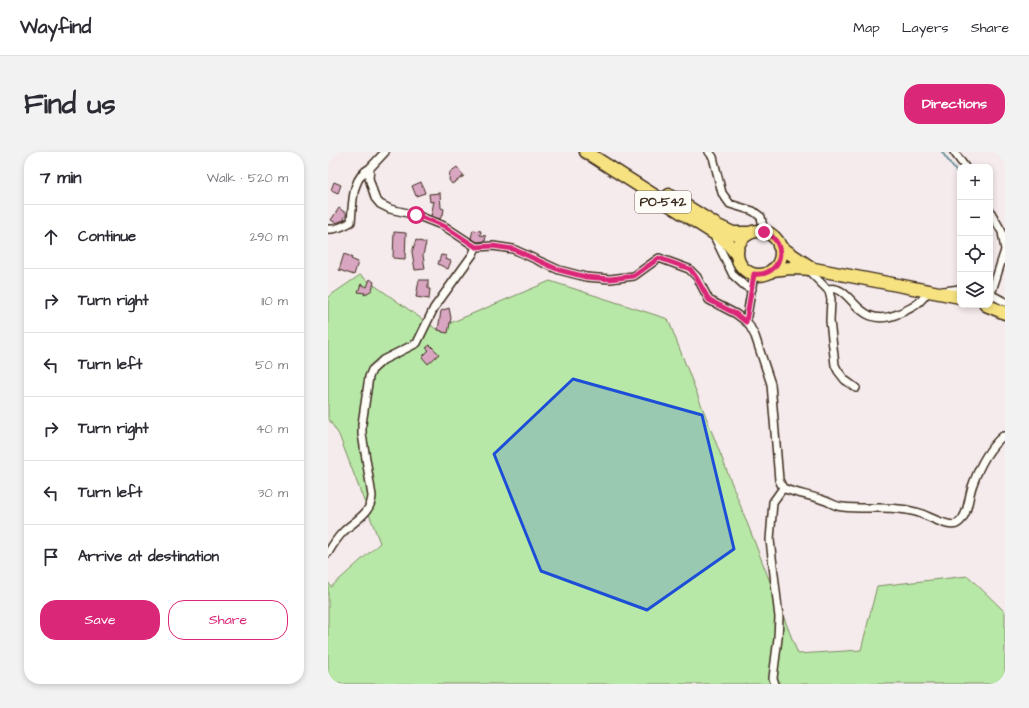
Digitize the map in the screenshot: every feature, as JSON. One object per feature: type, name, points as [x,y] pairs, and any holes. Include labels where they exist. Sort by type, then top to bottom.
[{"type":"main road","name":"PO-542","points":[[586,152],[726,241],[737,255],[738,260],[744,269],[754,274]]},
{"type":"main road","name":"PO-542","points":[[601,152],[718,226],[733,233],[750,233],[756,231],[764,232]]},
{"type":"main road","points":[[764,232],[770,234],[776,239],[779,246],[780,255],[778,264],[772,270]]},
{"type":"main road","points":[[737,255],[740,242],[750,233]]},
{"type":"main road","points":[[779,246],[810,269]]},
{"type":"main road","points":[[754,274],[763,274],[772,270],[791,268],[810,269],[957,296]]},
{"type":"main road","points":[[993,302],[1005,313]]},
{"type":"street","points":[[328,229],[333,230],[345,226],[351,222],[356,182],[363,171],[370,168],[385,152]]},
{"type":"street","points":[[709,152],[713,157],[722,193],[730,204],[754,211],[761,216],[764,232]]},
{"type":"street","points":[[954,152],[963,164]]},
{"type":"street","points":[[370,168],[369,178],[371,186],[375,198],[380,204],[390,209],[416,215],[444,226],[476,247],[493,246],[513,249],[559,270],[586,277],[610,279],[634,276],[659,258],[690,269],[709,300],[736,314],[746,322],[754,336],[771,384],[779,480],[783,488],[843,507],[906,509],[931,517],[945,524],[955,525],[962,519],[966,510],[972,485],[980,467],[994,443],[1005,436]]},
{"type":"street","points":[[993,216],[1002,232],[1005,250],[993,286]]},
{"type":"street","points":[[713,234],[732,275],[745,286],[752,289]]},
{"type":"street","points":[[328,553],[341,534],[366,513],[372,502],[362,434],[362,424],[369,377],[372,370],[383,360],[417,343],[434,308],[473,254],[476,247]]},
{"type":"street","points":[[810,269],[828,289],[831,295],[830,321],[835,364],[838,372],[845,380],[856,388]]},
{"type":"street","points":[[746,322],[754,274]]},
{"type":"street","points":[[828,289],[833,288],[840,290],[867,315],[876,318],[893,316],[919,304],[934,291],[957,289]]},
{"type":"street","points":[[993,299],[1005,302]]},
{"type":"street","points":[[775,684],[774,678],[779,617],[770,540],[773,502],[783,488]]},
{"type":"highlighted area","points":[[573,379],[702,415],[734,549],[647,610],[541,571],[494,454]]},
{"type":"green space","points":[[360,275],[436,329],[550,281],[668,319],[798,654],[861,650],[877,586],[968,576],[1005,612],[1005,684],[328,684],[328,582],[331,587],[380,543],[339,435],[328,418],[328,297]]},
{"type":"building","points":[[457,167],[464,176],[452,184],[449,180],[450,172]]},
{"type":"building","points":[[334,182],[341,185],[338,193],[331,190]]},
{"type":"building","points":[[421,182],[425,193],[416,196],[412,186]]},
{"type":"building","points":[[440,193],[441,208],[444,209],[443,215],[440,219],[431,216],[434,201],[430,202],[429,194]]},
{"type":"building","points":[[339,208],[347,214],[344,218],[346,219],[336,223],[331,220]]},
{"type":"building","points":[[473,230],[481,231],[480,235],[486,236],[485,241],[477,242],[471,238]]},
{"type":"building","points":[[394,232],[406,233],[405,259],[393,258]]},
{"type":"building","points":[[416,240],[426,243],[423,255],[425,269],[415,270],[412,252]]},
{"type":"building","points":[[344,254],[352,257],[351,259],[358,262],[354,275],[339,270]]},
{"type":"building","points":[[441,255],[447,256],[445,259],[451,261],[448,269],[438,264]]},
{"type":"building","points":[[370,279],[374,282],[372,290],[364,295],[365,293],[358,292],[361,284],[367,287]]},
{"type":"building","points":[[419,280],[428,280],[428,289],[430,289],[429,299],[416,297]]},
{"type":"building","points":[[449,308],[451,318],[448,333],[438,330],[441,311]]},
{"type":"building","points":[[430,345],[439,354],[428,364],[422,357],[429,350],[426,348]]},
{"type":"waterway","points":[[942,152],[957,173]]},
{"type":"route","points":[[416,215],[444,226],[476,247],[493,246],[513,249],[559,270],[586,277],[610,279],[634,276],[643,271],[659,258],[666,260],[690,269],[709,300],[736,314],[746,322],[754,274],[768,273],[778,264],[780,255],[779,246],[776,239],[770,234],[764,232]]}]
